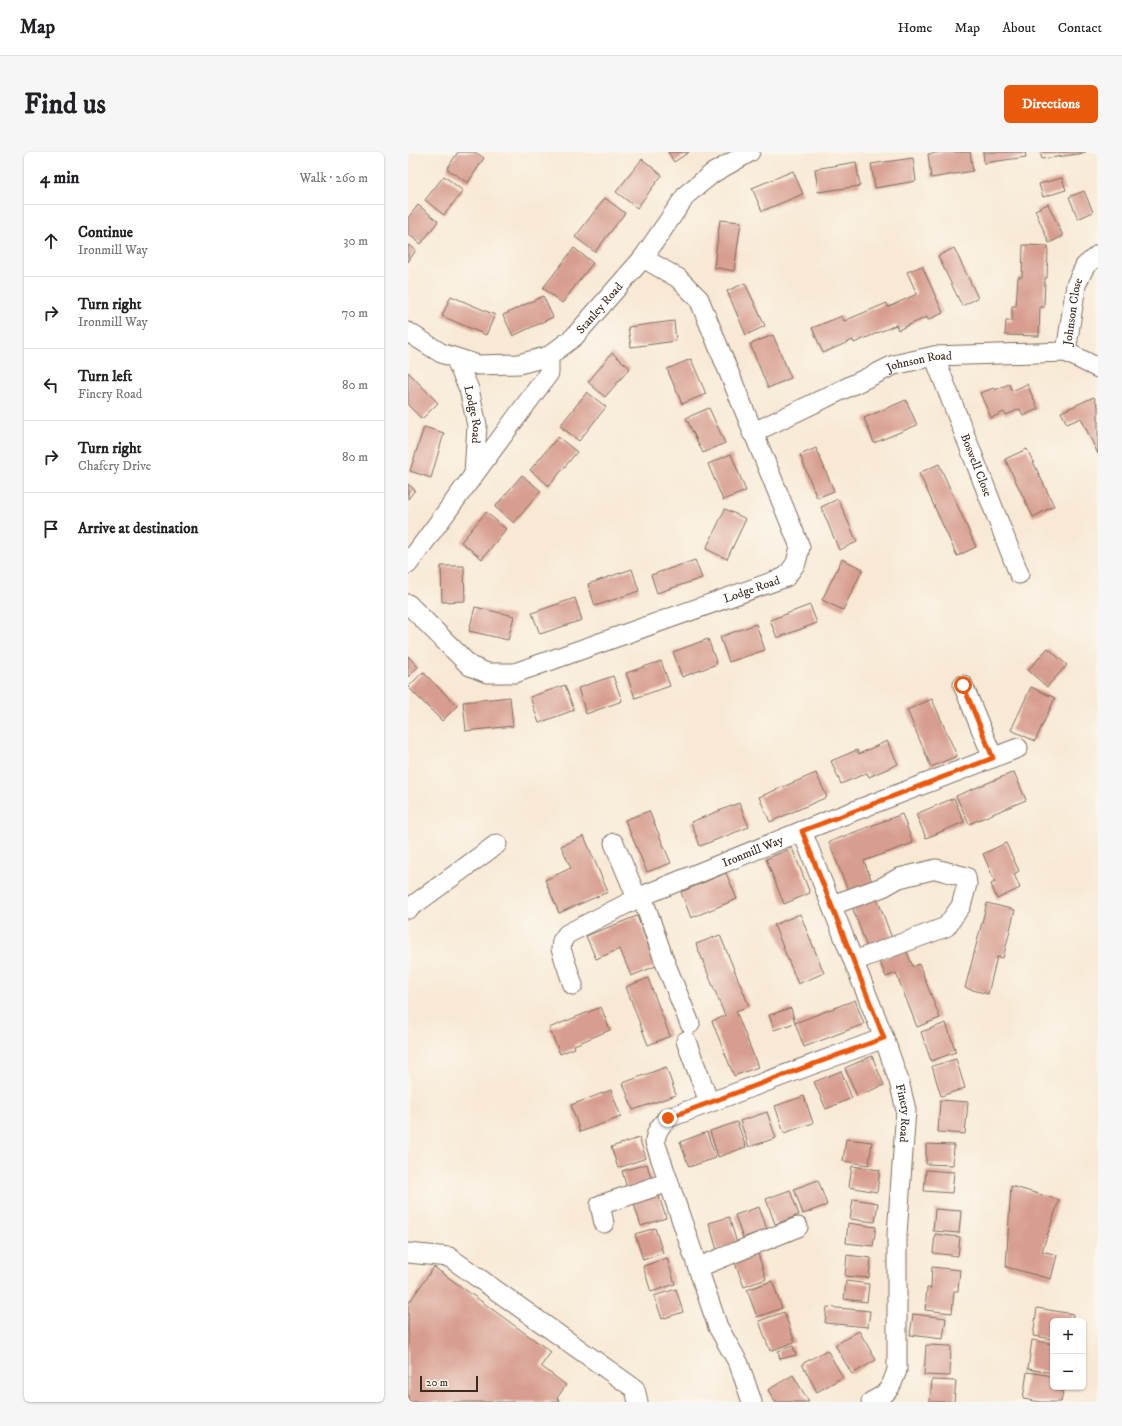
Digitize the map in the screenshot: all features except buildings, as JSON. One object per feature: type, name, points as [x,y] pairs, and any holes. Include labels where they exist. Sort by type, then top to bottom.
[{"type":"street","name":"Stanley Road","points":[[408,332],[441,353],[478,365],[518,364],[549,356],[574,337],[643,258],[687,194],[714,173],[750,152]]},
{"type":"street","name":"Johnson Close","points":[[1066,352],[1076,285],[1085,266],[1098,255]]},
{"type":"street","name":"Lodge Road","points":[[408,604],[470,666],[487,673],[514,672],[786,578],[796,563],[800,547],[752,433],[699,299],[678,278],[643,258]]},
{"type":"street","name":"Johnson Road","points":[[752,433],[894,365],[934,356],[1066,352],[1098,368]]},
{"type":"street","name":"Lodge Road","points":[[408,564],[548,373],[549,356]]},
{"type":"street","name":"Boswell Close","points":[[934,356],[1019,574]]},
{"type":"street","name":"Lodge Road","points":[[455,358],[469,389],[477,425],[474,474]]},
{"type":"street","points":[[963,685],[993,758]]},
{"type":"street","name":"Ironmill Way","points":[[573,985],[561,949],[562,941],[567,934],[635,899],[802,831],[1018,748]]},
{"type":"street","name":"Finery Road","points":[[802,831],[884,1038],[899,1081],[906,1110],[897,1234],[897,1370],[891,1388],[880,1398],[871,1402]]},
{"type":"street","points":[[614,843],[635,899],[664,960],[709,1102]]},
{"type":"street","points":[[408,909],[497,844]]},
{"type":"street","points":[[832,905],[883,887],[899,878],[936,869],[966,877],[967,884],[961,906],[946,927],[854,961]]},
{"type":"street","points":[[752,1402],[739,1364],[718,1327],[699,1267],[655,1142],[656,1133],[660,1126],[668,1118],[884,1038]]},
{"type":"street","points":[[604,1223],[600,1205],[669,1182]]},
{"type":"street","points":[[699,1267],[798,1227]]},
{"type":"street","points":[[408,1253],[449,1257],[634,1389],[638,1402]]},
{"type":"route","points":[[668,1118],[884,1038],[802,831],[993,758],[963,685]]}]
